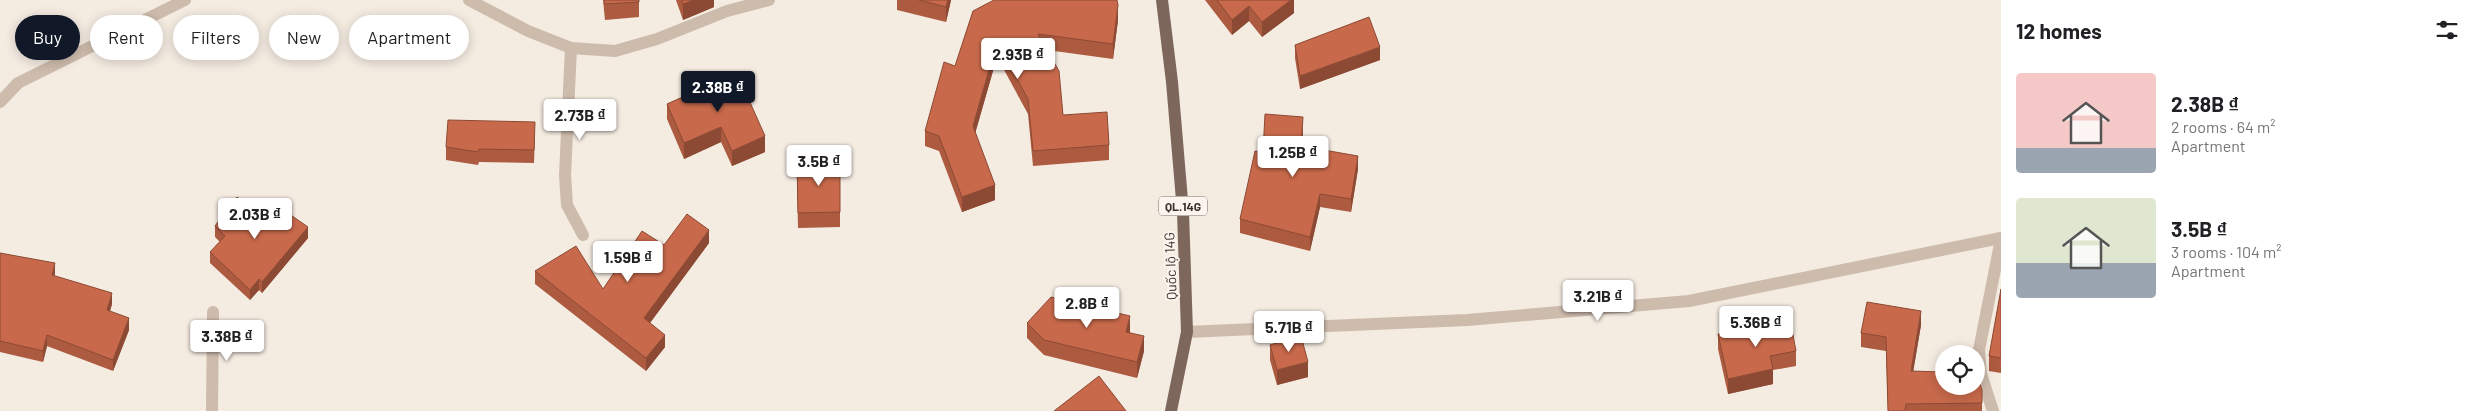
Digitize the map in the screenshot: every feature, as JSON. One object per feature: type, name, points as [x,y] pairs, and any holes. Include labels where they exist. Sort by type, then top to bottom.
[{"type":"main road","name":"Quốc lộ 14G","points":[[1162,0],[1172,82],[1183,212],[1187,332],[1171,411]]},
{"type":"street","points":[[158,0],[165,11]]},
{"type":"street","points":[[0,102],[18,83],[186,0]]},
{"type":"street","points":[[469,0],[528,31],[571,48],[615,51],[657,38],[725,6],[769,0]]},
{"type":"street","points":[[571,48],[565,175],[566,205],[583,235]]},
{"type":"street","points":[[1187,332],[1467,320],[1689,301],[2001,239],[1979,350],[1980,368],[1993,411]]},
{"type":"street","points":[[212,411],[214,312]]},
{"type":"building","points":[[604,0],[639,0],[639,2],[605,4]]},
{"type":"building","points":[[682,0],[694,0],[683,4]]},
{"type":"building","points":[[919,0],[948,0],[946,7]]},
{"type":"building","points":[[994,0],[1117,0],[1113,44],[1038,34],[1059,71],[1063,115],[1107,112],[1109,145],[1033,151],[1028,99],[997,42],[973,126],[995,185],[962,197],[939,136],[925,131],[944,62],[955,66],[973,11]]},
{"type":"building","points":[[1217,0],[1291,0],[1262,22],[1249,6],[1232,20]]},
{"type":"building","points":[[1369,17],[1380,47],[1300,76],[1295,45]]},
{"type":"building","points":[[737,73],[765,136],[732,151],[721,127],[684,143],[667,104]]},
{"type":"building","points":[[1265,114],[1303,117],[1301,146],[1358,156],[1351,199],[1320,194],[1310,237],[1240,219],[1255,151],[1263,152]]},
{"type":"building","points":[[448,120],[535,122],[534,150],[479,149],[478,152],[446,147]]},
{"type":"building","points":[[840,162],[840,212],[798,213],[797,163]]},
{"type":"building","points":[[237,197],[249,206],[255,198],[279,219],[285,211],[308,227],[262,282],[259,279],[250,290],[210,252],[225,236],[215,226]]},
{"type":"building","points":[[687,214],[709,230],[644,318],[665,335],[646,358],[535,271],[576,246],[603,289],[642,231],[664,245]]},
{"type":"building","points":[[0,253],[55,263],[52,275],[112,293],[107,310],[129,318],[113,360],[47,335],[43,351],[0,341]]},
{"type":"building","points":[[2001,289],[2001,358],[1989,356]]},
{"type":"building","points":[[1051,297],[1130,316],[1126,332],[1144,336],[1137,362],[1044,340],[1027,323]]},
{"type":"building","points":[[1867,302],[1921,311],[1911,371],[1935,372],[1935,395],[1982,395],[1982,403],[1906,404],[1905,411],[1888,411],[1886,337],[1861,333]]},
{"type":"building","points":[[1790,319],[1796,351],[1770,356],[1773,369],[1728,379],[1718,334]]},
{"type":"building","points":[[1301,336],[1308,362],[1277,370],[1270,345]]},
{"type":"building","points":[[1099,376],[1126,411],[1054,411]]}]
